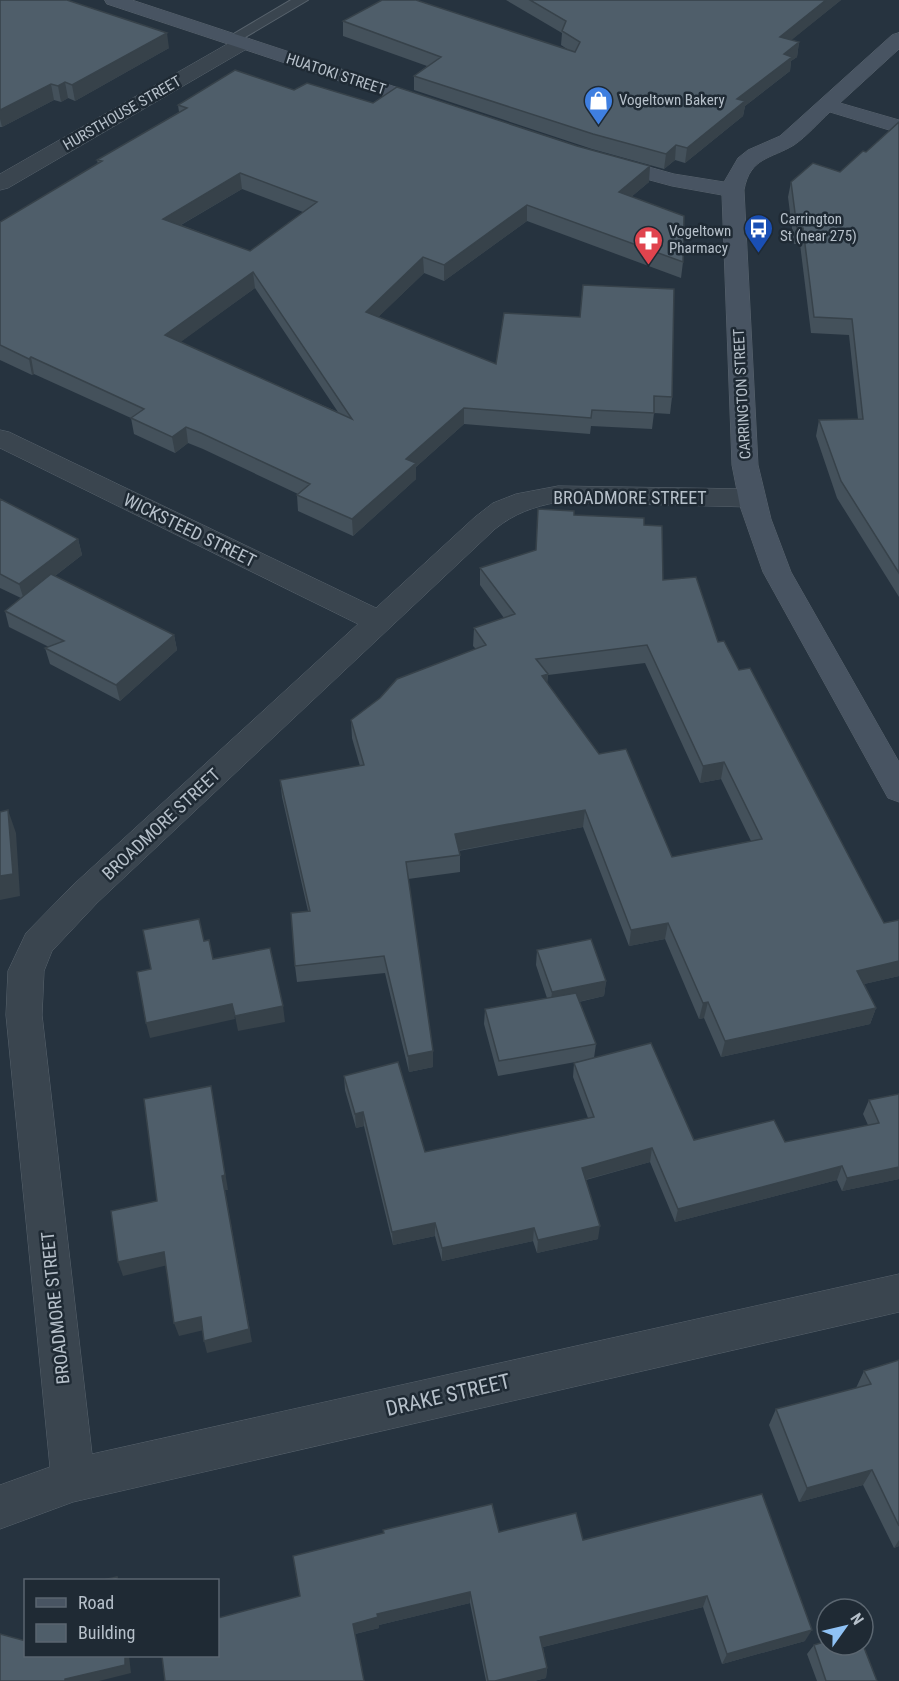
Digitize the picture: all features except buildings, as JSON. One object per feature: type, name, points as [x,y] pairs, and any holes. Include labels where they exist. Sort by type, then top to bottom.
[{"type":"main road","name":"HUATOKI STREET","points":[[114,0],[448,110]]},
{"type":"main road","name":"CARRINGTON STREET","points":[[899,39],[787,140],[755,154],[735,179],[733,190],[745,465],[750,498],[761,536],[777,572],[899,790]]},
{"type":"main road","points":[[827,105],[899,127]]},
{"type":"main road","points":[[584,155],[672,180],[708,188],[733,190]]},
{"type":"street","name":"HURSTHOUSE STREET","points":[[0,183],[238,41]]},
{"type":"street","name":"WICKSTEED STREET","points":[[0,438],[380,622]]},
{"type":"street","name":"BROADMORE STREET","points":[[73,1480],[24,1015],[13,971],[86,894],[485,523],[503,509],[526,500],[558,494],[750,498]]},
{"type":"street","name":"DRAKE STREET","points":[[0,1507],[73,1480],[899,1293]]},
{"type":"lane","points":[[238,41],[301,0]]},
{"type":"place","name":"Vogeltown Bakery","points":[[598,126]]},
{"type":"place","name":"Carrington St (near 275)","points":[[759,254]]},
{"type":"place","name":"Vogeltown Pharmacy","points":[[648,266]]}]
